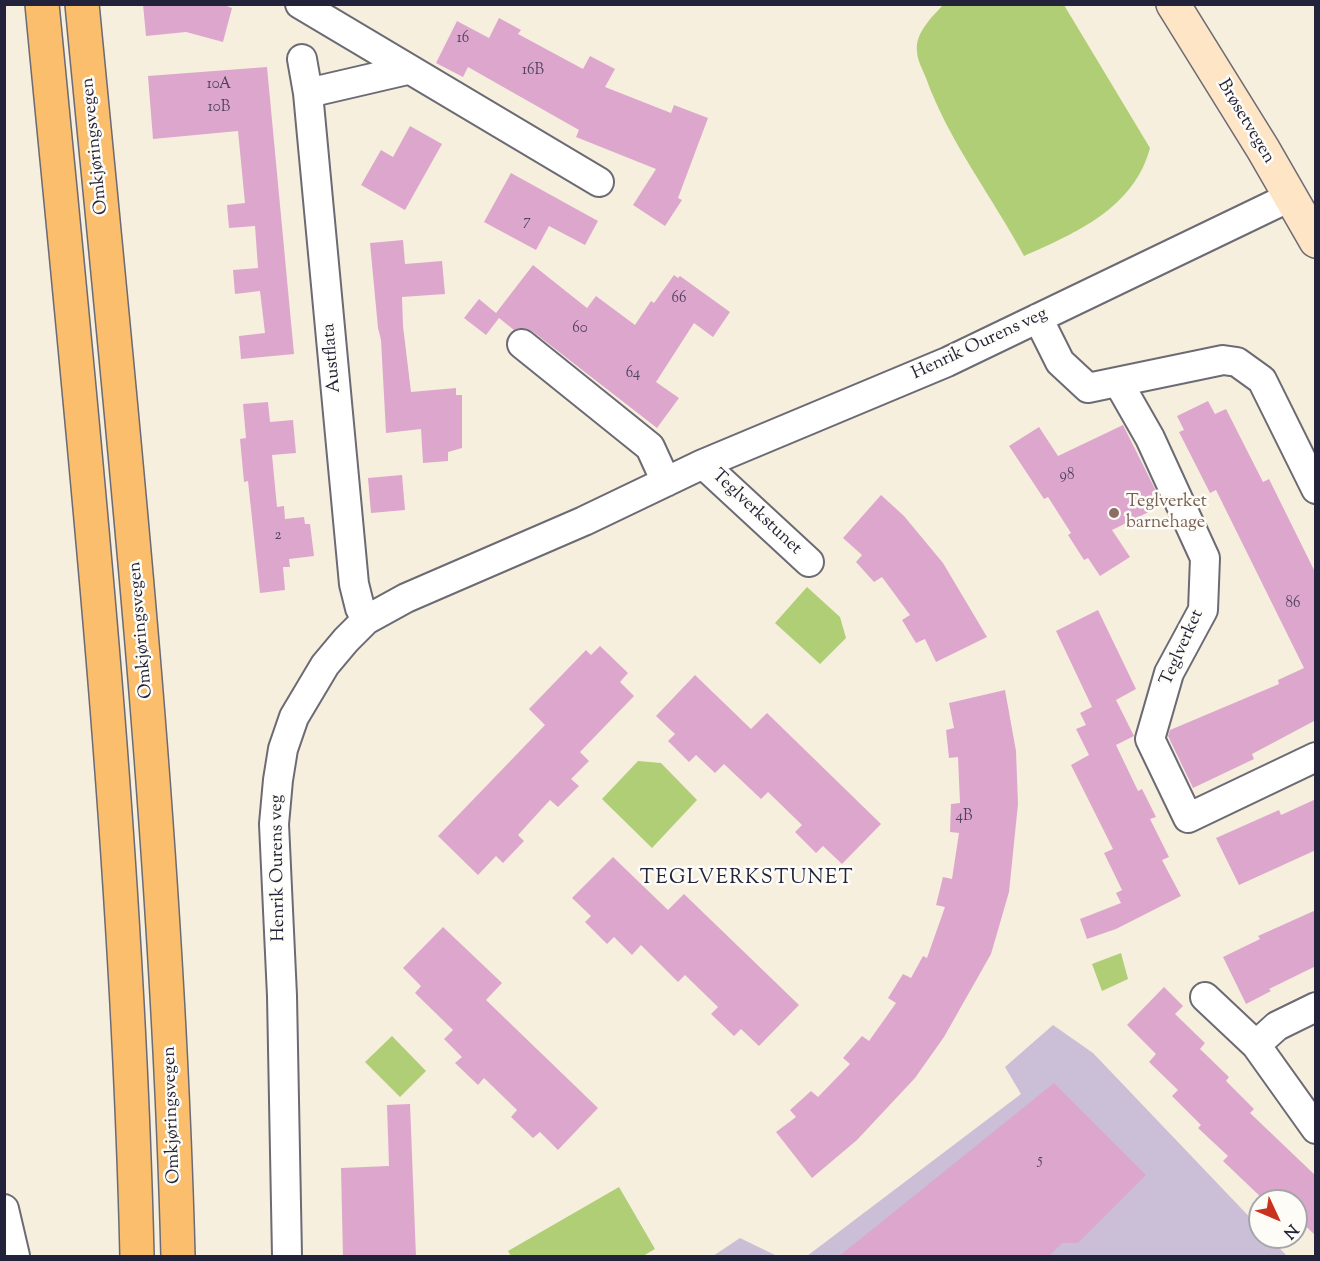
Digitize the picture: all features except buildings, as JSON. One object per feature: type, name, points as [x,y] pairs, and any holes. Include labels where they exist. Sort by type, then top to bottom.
[{"type":"highway","points":[[42,4],[109,712],[126,939],[137,1257]]},
{"type":"highway","name":"Omkjøringsvegen","points":[[82,4],[149,710],[166,939],[178,1257]]},
{"type":"street","points":[[300,4],[407,70],[599,182]]},
{"type":"street","name":"Brøsetvegen","points":[[1173,4],[1316,241]]},
{"type":"street","name":"Austflata","points":[[302,59],[308,93],[351,562],[356,596],[366,620]]},
{"type":"street","points":[[308,93],[407,70]]},
{"type":"street","name":"Henrik Ourens veg","points":[[287,1257],[282,996],[274,824],[278,780],[287,738],[307,693],[325,665],[366,620],[406,598],[703,464],[947,362],[1290,197]]},
{"type":"street","points":[[1038,318],[1060,362],[1088,388],[1223,360],[1237,362],[1262,380],[1316,489]]},
{"type":"street","points":[[522,344],[650,447],[666,482]]},
{"type":"street","name":"Teglverket","points":[[1118,382],[1150,438],[1205,558],[1203,610],[1168,673],[1150,739],[1188,818],[1316,758]]},
{"type":"street","name":"Teglverkstunet","points":[[703,464],[809,562]]},
{"type":"street","points":[[1205,997],[1256,1045],[1316,1129]]},
{"type":"street","points":[[1256,1045],[1277,1026],[1316,1007]]},
{"type":"street","points":[[4,1209],[15,1257]]},
{"type":"shaded area","points":[[1053,1025],[1093,1053],[1248,1215],[1248,1249],[1280,1249],[1287,1256],[807,1256],[1021,1094],[1005,1067]]},
{"type":"shaded area","points":[[740,1238],[777,1256],[713,1256]]},
{"type":"green space","points":[[943,5],[1064,5],[1150,148],[1142,169],[1131,187],[1117,202],[1082,228],[1024,256],[959,147],[936,102],[919,61],[917,44],[921,32]]},
{"type":"green space","points":[[807,587],[840,617],[846,638],[820,664],[775,623]]},
{"type":"green space","points":[[638,761],[661,763],[697,800],[652,848],[602,799]]},
{"type":"green space","points":[[1121,953],[1128,979],[1102,991],[1092,964]]},
{"type":"green space","points":[[392,1036],[426,1071],[400,1097],[365,1062]]},
{"type":"green space","points":[[619,1187],[655,1249],[643,1256],[511,1256],[508,1251]]},
{"type":"place","name":"Teglverket barnehage","points":[[1114,513]]},
{"type":"district","name":"TEGLVERKSTUNET","points":[[747,880]]}]
